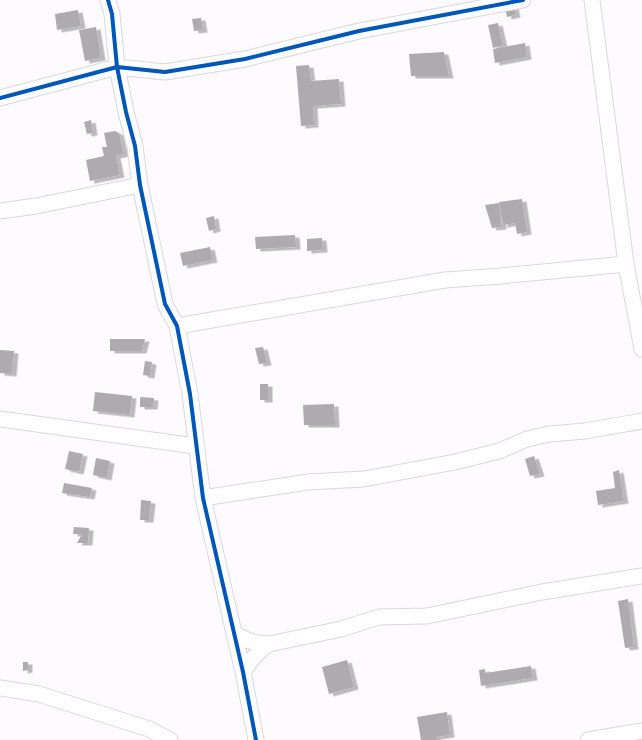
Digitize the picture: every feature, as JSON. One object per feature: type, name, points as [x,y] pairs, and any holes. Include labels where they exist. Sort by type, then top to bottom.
[{"type":"street","points":[[108,0],[112,14],[117,67],[135,146],[140,185],[165,304],[177,326],[190,394],[202,498],[243,672],[256,740]]},
{"type":"street","points":[[0,98],[117,67],[165,72],[187,69],[245,59],[359,31],[523,0]]},
{"type":"street","points":[[592,0],[626,264],[642,349]]},
{"type":"street","points":[[0,211],[36,206],[140,185]]},
{"type":"street","points":[[177,326],[445,280],[626,264]]},
{"type":"street","points":[[0,419],[195,446]]},
{"type":"street","points":[[202,498],[308,482],[364,479],[455,462],[499,451],[527,439],[549,434],[585,431],[642,421]]},
{"type":"street","points":[[243,672],[255,654],[270,644],[341,629],[379,617],[427,616],[542,592],[642,576]]},
{"type":"street","points":[[234,633],[247,640],[270,644]]},
{"type":"street","points":[[0,688],[39,694],[149,729],[170,740]]},
{"type":"street","points":[[588,740],[642,731]]},
{"type":"building","points":[[514,6],[516,15],[507,17],[505,8]]},
{"type":"building","points":[[78,10],[81,26],[57,30],[55,14]]},
{"type":"building","points":[[201,18],[203,30],[194,31],[192,19]]},
{"type":"building","points":[[498,23],[503,45],[493,48],[488,25]]},
{"type":"building","points":[[96,27],[101,58],[85,61],[79,30]]},
{"type":"building","points":[[525,43],[527,57],[495,63],[493,49]]},
{"type":"building","points":[[444,52],[449,76],[411,76],[409,54]]},
{"type":"building","points":[[309,65],[311,81],[339,79],[341,104],[313,106],[314,125],[301,126],[296,66]]},
{"type":"building","points":[[91,120],[93,133],[87,134],[84,122]]},
{"type":"building","points":[[115,131],[119,133],[124,154],[116,156],[120,175],[90,181],[86,160],[104,156],[102,147],[107,147],[104,133]]},
{"type":"building","points":[[522,199],[527,232],[517,234],[515,223],[503,225],[499,202]]},
{"type":"building","points":[[499,203],[502,227],[492,228],[485,205]]},
{"type":"building","points":[[214,216],[216,229],[209,231],[206,218]]},
{"type":"building","points":[[295,235],[296,247],[256,249],[255,237]]},
{"type":"building","points":[[322,238],[323,250],[307,251],[307,239]]},
{"type":"building","points":[[210,247],[213,260],[183,266],[180,253]]},
{"type":"building","points":[[110,339],[145,339],[142,351],[110,351]]},
{"type":"building","points":[[263,347],[267,363],[259,364],[255,348]]},
{"type":"building","points":[[0,350],[14,351],[12,374],[0,373]]},
{"type":"building","points":[[145,361],[152,362],[150,376],[143,375]]},
{"type":"building","points":[[260,384],[268,384],[268,400],[260,400]]},
{"type":"building","points":[[95,392],[132,396],[130,415],[93,411]]},
{"type":"building","points":[[140,397],[154,398],[153,407],[140,407]]},
{"type":"building","points":[[334,404],[335,425],[304,425],[303,405]]},
{"type":"building","points":[[69,451],[83,454],[79,472],[65,469]]},
{"type":"building","points":[[534,456],[540,474],[530,476],[525,459]]},
{"type":"building","points":[[96,458],[110,461],[107,478],[93,475]]},
{"type":"building","points":[[619,470],[624,501],[598,505],[596,491],[615,488],[613,472]]},
{"type":"building","points":[[64,483],[92,488],[90,497],[62,493]]},
{"type":"building","points":[[141,500],[151,501],[149,520],[140,520]]},
{"type":"building","points":[[74,527],[89,528],[88,543],[77,543],[82,534],[73,534]]},
{"type":"building","points":[[628,599],[634,647],[625,648],[618,601]]},
{"type":"building","points":[[347,660],[354,687],[329,694],[322,667]]},
{"type":"building","points":[[23,662],[28,662],[28,670],[23,671]]},
{"type":"building","points":[[531,666],[533,678],[481,686],[479,670],[485,669],[485,673]]},
{"type":"building","points":[[447,712],[450,735],[436,737],[436,740],[421,740],[417,717]]},
{"type":"cycle path","points":[[108,0],[112,14],[117,67],[126,112],[135,146],[140,185],[165,304],[177,326],[190,394],[203,498],[243,672],[256,740]]},
{"type":"cycle path","points":[[0,98],[117,67],[165,72],[245,59],[359,31],[523,0]]}]
